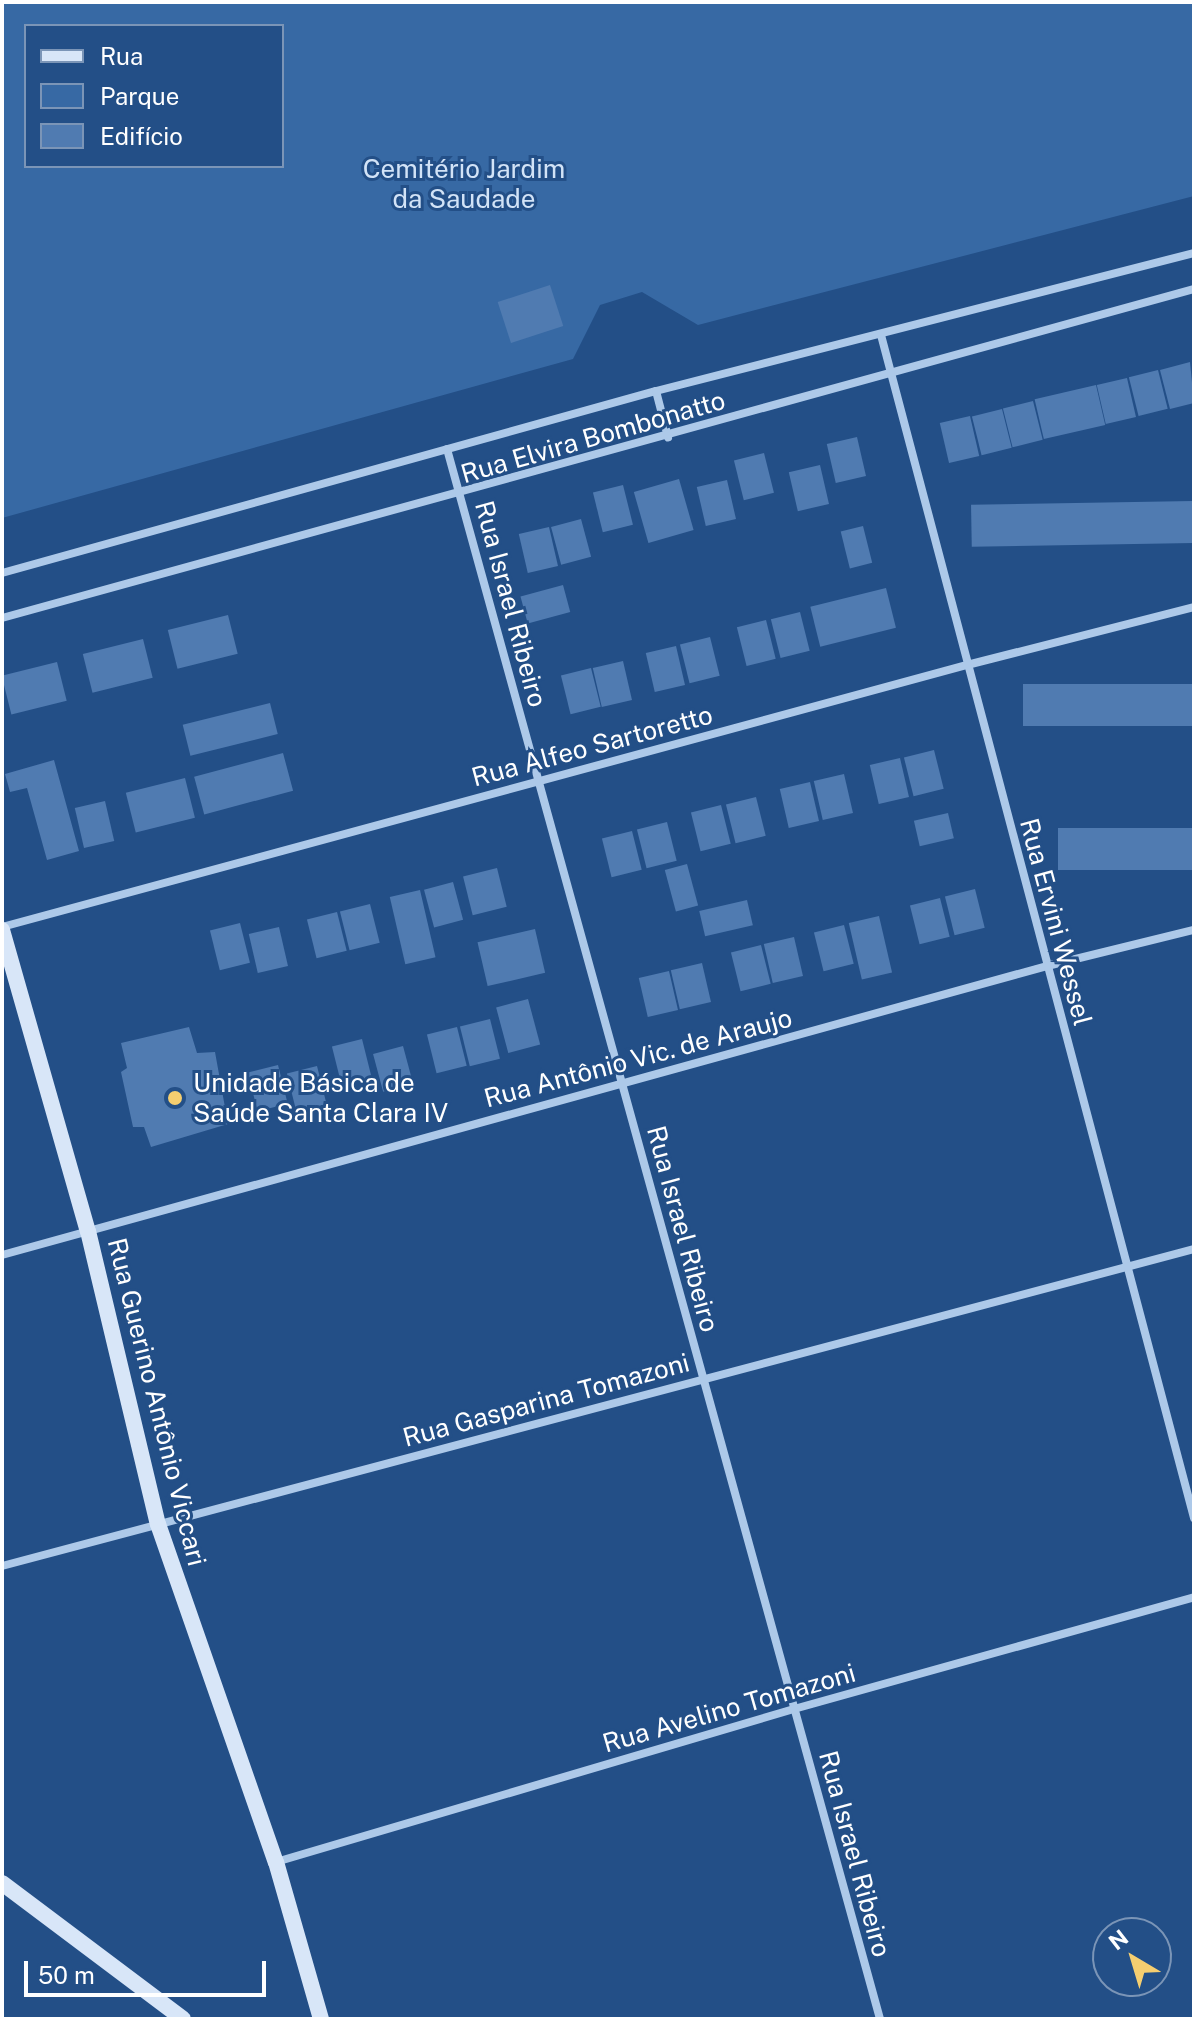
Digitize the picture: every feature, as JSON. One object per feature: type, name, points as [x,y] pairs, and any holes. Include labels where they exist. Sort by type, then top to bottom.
[{"type":"street","name":"Rua Elvira Bombonatto","points":[[2,573],[656,391],[1194,253]]},
{"type":"street","name":"Rua Elvira Bombonatto","points":[[2,618],[460,495],[1194,289]]},
{"type":"street","name":"Rua Ervini Wessel","points":[[881,335],[889,375],[1194,1518]]},
{"type":"street","points":[[656,391],[668,437]]},
{"type":"street","name":"Rua Israel Ribeiro","points":[[447,449],[880,2019]]},
{"type":"street","name":"Rua Alfeo Sartoretto","points":[[2,928],[967,665],[1194,607]]},
{"type":"street","name":"Rua Guerino Antônio Viccari","points":[[2,928],[88,1231],[158,1524],[276,1862],[321,2019]]},
{"type":"street","name":"Rua Antônio Vic. de Araujo","points":[[2,1255],[1047,966],[1194,930]]},
{"type":"street","name":"Rua Gasparina Tomazoni","points":[[2,1566],[1194,1249]]},
{"type":"street","name":"Rua Avelino Tomazoni","points":[[276,1862],[794,1709],[1194,1597]]},
{"type":"street","points":[[2,1883],[183,2019]]},
{"type":"green space","name":"Cemitério Jardim da Saudade","points":[[2,2],[1194,2],[1194,196],[698,325],[642,292],[600,305],[573,359],[2,518]]},
{"type":"building","points":[[550,285],[563,326],[511,343],[498,302]]},
{"type":"building","points":[[1190,362],[1194,403],[1170,409],[1160,370]]},
{"type":"building","points":[[1158,370],[1168,409],[1139,416],[1129,377]]},
{"type":"building","points":[[1127,378],[1136,417],[1106,424],[1097,385]]},
{"type":"building","points":[[1096,385],[1105,425],[1044,439],[1035,399]]},
{"type":"building","points":[[1033,401],[1043,440],[1013,447],[1003,408]]},
{"type":"building","points":[[1002,409],[1012,448],[982,455],[972,416]]},
{"type":"building","points":[[970,416],[979,456],[949,463],[940,423]]},
{"type":"building","points":[[857,437],[866,476],[836,483],[827,444]]},
{"type":"building","points":[[764,453],[774,493],[744,500],[734,460]]},
{"type":"building","points":[[820,465],[829,504],[798,511],[789,472]]},
{"type":"building","points":[[679,479],[694,530],[648,543],[634,492]]},
{"type":"building","points":[[727,480],[736,519],[706,526],[697,487]]},
{"type":"building","points":[[623,485],[633,525],[603,532],[593,492]]},
{"type":"building","points":[[1193,501],[1194,543],[972,547],[971,505]]},
{"type":"building","points":[[581,519],[591,557],[561,565],[551,527]]},
{"type":"building","points":[[863,526],[872,563],[850,568],[841,532]]},
{"type":"building","points":[[549,527],[558,566],[528,573],[519,534]]},
{"type":"building","points":[[563,585],[570,612],[528,623],[520,596]]},
{"type":"building","points":[[886,588],[896,628],[820,647],[810,607]]},
{"type":"building","points":[[800,612],[810,651],[781,658],[771,619]]},
{"type":"building","points":[[228,615],[238,654],[178,669],[168,630]]},
{"type":"building","points":[[766,620],[776,659],[747,666],[737,627]]},
{"type":"building","points":[[710,637],[720,676],[690,683],[680,644]]},
{"type":"building","points":[[143,639],[153,678],[93,693],[83,654]]},
{"type":"building","points":[[676,646],[685,685],[655,692],[646,653]]},
{"type":"building","points":[[623,661],[632,700],[602,707],[593,668]]},
{"type":"building","points":[[57,662],[67,701],[11,715],[2,676]]},
{"type":"building","points":[[591,668],[601,707],[571,714],[561,675]]},
{"type":"building","points":[[1023,684],[1194,684],[1194,726],[1023,726]]},
{"type":"building","points":[[270,703],[278,734],[190,756],[183,725]]},
{"type":"building","points":[[934,750],[944,789],[914,796],[904,757]]},
{"type":"building","points":[[283,753],[293,791],[204,814],[194,777]]},
{"type":"building","points":[[900,758],[909,797],[879,804],[870,765]]},
{"type":"building","points":[[54,760],[79,851],[47,860],[27,788],[10,792],[5,774]]},
{"type":"building","points":[[844,774],[853,813],[823,820],[814,781]]},
{"type":"building","points":[[185,778],[195,818],[136,833],[126,793]]},
{"type":"building","points":[[810,782],[819,821],[789,828],[780,789]]},
{"type":"building","points":[[756,797],[766,836],[736,843],[726,804]]},
{"type":"building","points":[[105,801],[114,841],[84,848],[75,808]]},
{"type":"building","points":[[721,805],[731,844],[701,851],[691,812]]},
{"type":"building","points":[[948,813],[954,838],[920,846],[914,821]]},
{"type":"building","points":[[667,822],[677,861],[647,868],[637,829]]},
{"type":"building","points":[[1058,828],[1194,828],[1194,870],[1058,870]]},
{"type":"building","points":[[632,831],[642,870],[612,877],[602,838]]},
{"type":"building","points":[[687,864],[698,906],[676,911],[665,870]]},
{"type":"building","points":[[497,868],[507,907],[473,915],[463,876]]},
{"type":"building","points":[[453,882],[463,920],[434,927],[424,890]]},
{"type":"building","points":[[975,889],[985,928],[955,935],[945,896]]},
{"type":"building","points":[[420,890],[436,957],[405,964],[390,897]]},
{"type":"building","points":[[940,898],[950,937],[920,944],[910,905]]},
{"type":"building","points":[[747,900],[753,925],[705,936],[699,911]]},
{"type":"building","points":[[370,904],[380,943],[350,950],[340,911]]},
{"type":"building","points":[[337,912],[347,951],[317,958],[307,919]]},
{"type":"building","points":[[879,916],[892,973],[862,979],[849,923]]},
{"type":"building","points":[[240,923],[250,963],[220,970],[210,930]]},
{"type":"building","points":[[844,925],[854,964],[824,971],[814,932]]},
{"type":"building","points":[[279,927],[288,966],[258,973],[249,934]]},
{"type":"building","points":[[535,929],[545,973],[488,986],[478,942]]},
{"type":"building","points":[[794,937],[803,976],[773,983],[764,944]]},
{"type":"building","points":[[761,945],[771,984],[741,991],[731,952]]},
{"type":"building","points":[[702,963],[711,1002],[680,1009],[671,970]]},
{"type":"building","points":[[669,971],[678,1010],[648,1017],[639,978]]},
{"type":"building","points":[[528,999],[540,1044],[508,1053],[496,1008]]},
{"type":"building","points":[[490,1019],[500,1059],[470,1066],[460,1026]]},
{"type":"building","name":"Unidade Básica de Saúde Santa Clara IV","points":[[189,1027],[197,1053],[215,1052],[228,1124],[151,1147],[144,1127],[133,1127],[121,1072],[127,1068],[121,1043]]},
{"type":"building","points":[[457,1027],[467,1066],[437,1073],[427,1034]]},
{"type":"building","points":[[362,1039],[372,1078],[342,1085],[332,1046]]},
{"type":"building","points":[[403,1046],[413,1084],[383,1092],[373,1054]]},
{"type":"building","points":[[278,1065],[288,1104],[258,1111],[248,1072]]},
{"type":"building","points":[[317,1066],[327,1106],[297,1113],[287,1073]]},
{"type":"place","name":"Unidade Básica de Saúde Santa Clara IV","points":[[175,1098]]}]
